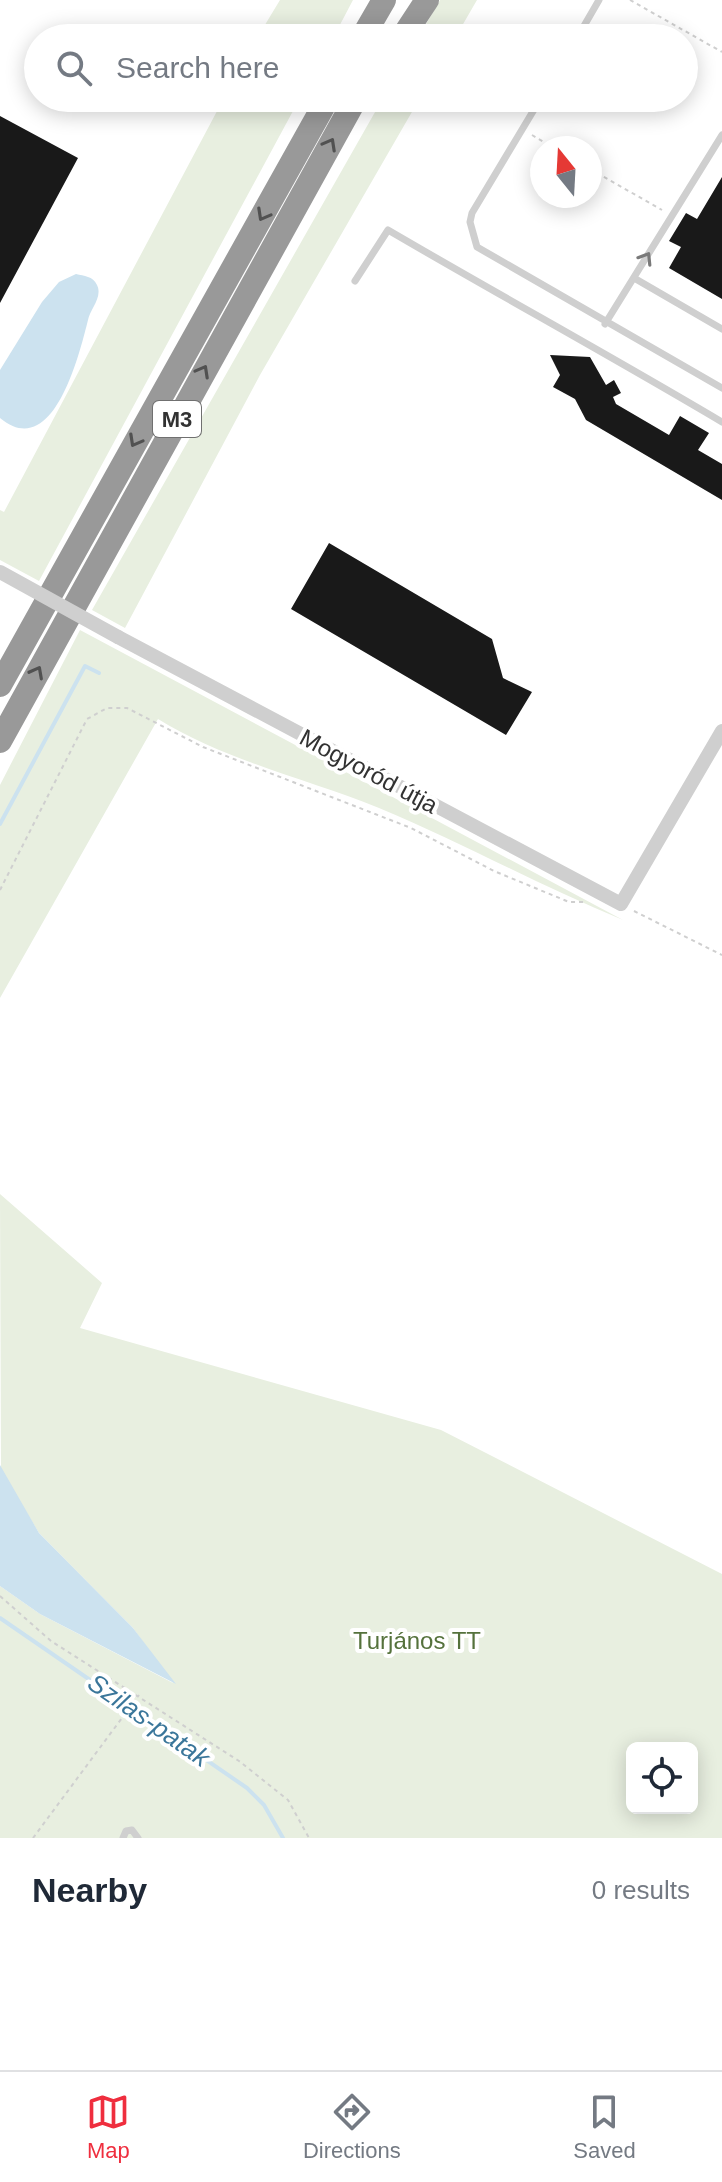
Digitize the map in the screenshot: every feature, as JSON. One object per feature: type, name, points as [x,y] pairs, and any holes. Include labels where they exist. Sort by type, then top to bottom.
[{"type":"highway","points":[[363,24],[369,0]]},
{"type":"highway","points":[[369,24],[384,0]]},
{"type":"highway","points":[[399,24],[412,0]]},
{"type":"highway","points":[[411,24],[427,0]]},
{"type":"highway","name":"M3","points":[[0,685],[320,112]]},
{"type":"highway","name":"M3","points":[[0,741],[348,112]]},
{"type":"street","name":"Mogyoród útja","points":[[0,572],[621,904]]},
{"type":"street","points":[[621,904],[722,731]]},
{"type":"lane","points":[[585,24],[599,0]]},
{"type":"lane","points":[[533,112],[472,213],[471,231],[477,247],[605,324],[722,388]]},
{"type":"lane","points":[[605,324],[722,135]]},
{"type":"lane","points":[[355,281],[388,230],[524,311],[560,326],[722,422]]},
{"type":"lane","points":[[634,278],[722,329]]},
{"type":"lane","points":[[123,1838],[126,1831],[132,1830],[138,1838]]},
{"type":"path","points":[[630,0],[672,24]]},
{"type":"path","points":[[698,38],[722,52]]},
{"type":"path","points":[[602,176],[672,216]]},
{"type":"path","points":[[0,890],[87,719],[107,708],[127,708],[203,747],[411,828],[494,871],[569,902],[621,904],[722,955]]},
{"type":"path","points":[[0,1596],[51,1641],[139,1694],[239,1761],[288,1800],[309,1838]]},
{"type":"path","points":[[33,1838],[139,1694]]},
{"type":"green space","points":[[280,0],[353,0],[340,24],[265,24]]},
{"type":"green space","points":[[440,0],[477,0],[463,24],[426,24]]},
{"type":"green space","points":[[217,112],[292,112],[39,581],[0,560],[0,510],[4,512]]},
{"type":"green space","points":[[375,112],[412,112],[260,375],[125,628],[92,610]]},
{"type":"green space","points":[[80,630],[623,920],[410,821],[238,758],[158,719],[0,998],[0,785]]},
{"type":"green space","name":"Turjános TT","points":[[0,1194],[102,1283],[80,1328],[441,1430],[722,1574],[722,1838],[0,1838],[0,1586],[40,1614],[173,1683],[133,1628],[39,1533],[1,1470]]},
{"type":"water","points":[[76,274],[93,280],[98,289],[78,357],[49,416],[35,426],[19,428],[0,418],[0,370],[42,302],[59,282]]},
{"type":"water","points":[[0,1465],[39,1533],[133,1628],[176,1684],[40,1614],[0,1586]]},
{"type":"building","points":[[0,116],[78,158],[0,303]]},
{"type":"building","points":[[722,177],[722,299],[669,268],[681,247],[669,241],[686,213],[697,219]]},
{"type":"building","points":[[550,355],[590,357],[606,385],[614,380],[621,393],[613,397],[616,404],[669,435],[680,416],[709,433],[698,450],[722,464],[722,500],[586,420],[575,399],[553,387],[560,375]]},
{"type":"building","points":[[329,543],[492,639],[503,678],[532,692],[506,735],[291,609]]},
{"type":"waterway","points":[[0,824],[85,666],[99,673]]},
{"type":"waterway","name":"Szilas-patak","points":[[0,1618],[247,1788],[264,1805],[283,1838]]}]
